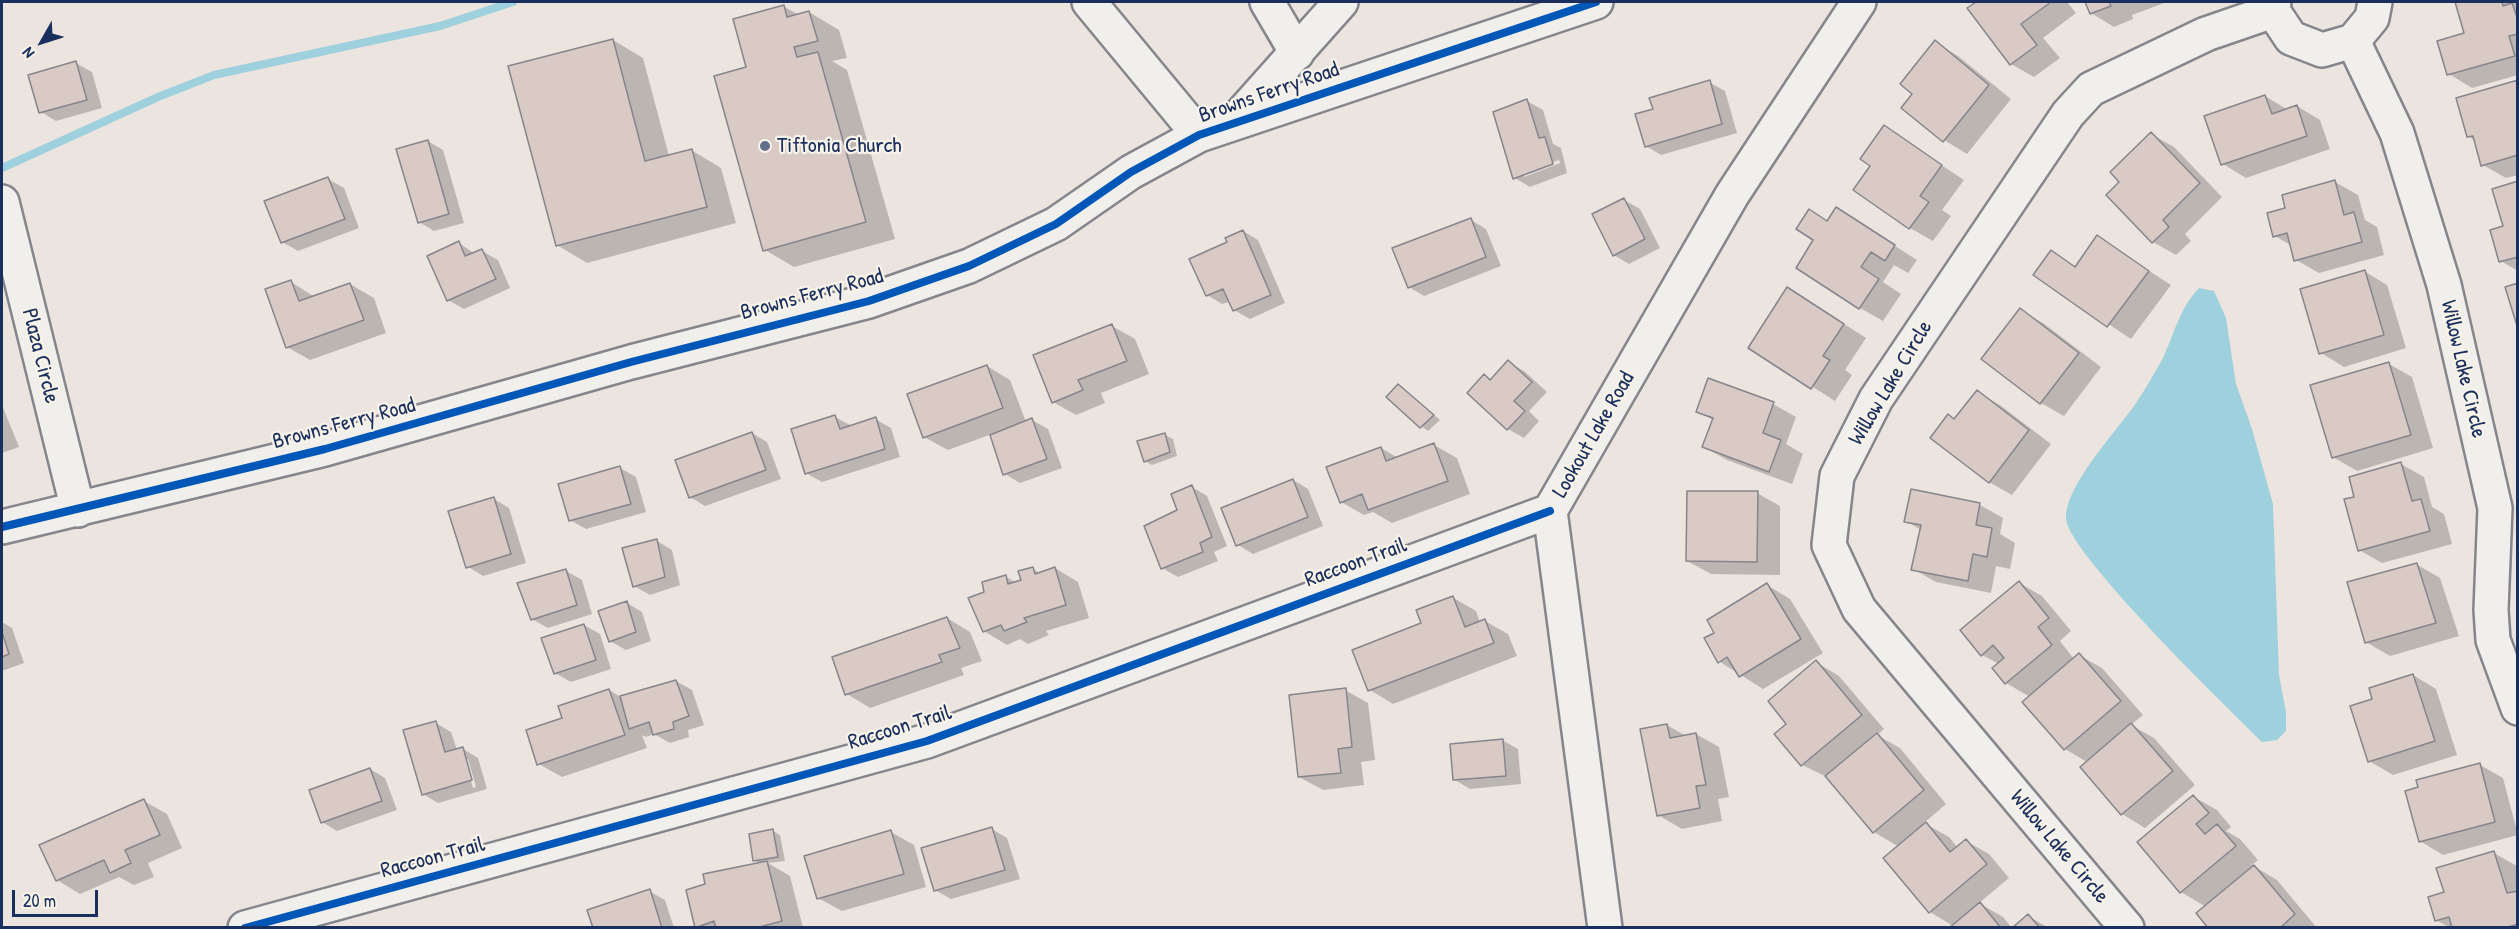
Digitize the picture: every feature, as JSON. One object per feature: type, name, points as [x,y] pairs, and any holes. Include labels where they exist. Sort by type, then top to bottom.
[{"type":"street","points":[[1089,2],[1199,135]]},
{"type":"street","points":[[1267,2],[1297,52]]},
{"type":"street","points":[[1234,122],[1341,2]]},
{"type":"street","name":"Browns Ferry Road","points":[[2,526],[78,510],[325,449],[631,362],[869,301],[969,266],[1056,224],[1131,172],[1199,135],[1596,2]]},
{"type":"street","name":"Lookout Lake Road","points":[[1605,927],[1550,511],[1732,195],[1859,2]]},
{"type":"street","points":[[2353,41],[2372,18],[2375,2]]},
{"type":"street","name":"Willow Lake Circle","points":[[2127,927],[1859,609],[1829,545],[1837,476],[1876,399],[2068,114],[2091,89],[2206,33],[2273,6],[2291,38],[2322,50],[2353,41],[2397,133],[2444,285],[2495,508],[2491,610],[2493,640],[2517,708]]},
{"type":"street","name":"Plaza Circle","points":[[2,202],[78,510]]},
{"type":"street","name":"Raccoon Trail","points":[[245,927],[927,741],[1550,511]]},
{"type":"water","points":[[2199,288],[2214,291],[2226,318],[2236,384],[2252,429],[2273,504],[2279,675],[2286,712],[2286,731],[2277,740],[2262,742],[2152,631],[2092,563],[2073,536],[2066,518],[2068,504],[2083,474],[2136,403],[2164,356],[2182,312]]},
{"type":"building","points":[[1976,2],[2051,2],[2021,24],[2037,45],[2010,65],[1967,8]]},
{"type":"building","points":[[2085,2],[2109,2],[2111,6],[2090,14]]},
{"type":"building","points":[[2455,2],[2502,2],[2503,6],[2512,3],[2518,20],[2518,34],[2509,36],[2515,56],[2447,75],[2437,41],[2464,33]]},
{"type":"building","points":[[784,5],[787,17],[809,11],[818,41],[794,47],[797,57],[818,52],[866,222],[763,251],[714,76],[746,67],[733,19]]},
{"type":"building","points":[[613,39],[645,161],[692,149],[707,207],[556,246],[508,66]]},
{"type":"building","points":[[1935,40],[1989,85],[1943,142],[1901,108],[1912,94],[1900,84]]},
{"type":"building","points":[[76,61],[87,100],[39,113],[28,75]]},
{"type":"building","points":[[1710,80],[1722,124],[1645,147],[1635,114],[1653,109],[1649,98]]},
{"type":"building","points":[[2518,80],[2518,155],[2481,166],[2473,136],[2467,137],[2456,98]]},
{"type":"building","points":[[2265,95],[2272,114],[2297,105],[2307,136],[2221,165],[2204,116]]},
{"type":"building","points":[[1527,99],[1539,138],[1545,137],[1553,164],[1513,179],[1493,112]]},
{"type":"building","points":[[1884,125],[1942,165],[1920,196],[1929,202],[1909,229],[1853,190],[1870,166],[1860,159]]},
{"type":"building","points":[[2151,132],[2200,183],[2163,220],[2169,227],[2152,243],[2106,195],[2119,182],[2110,172]]},
{"type":"building","points":[[428,140],[449,214],[418,223],[396,149]]},
{"type":"building","points":[[328,177],[345,219],[281,243],[264,201]]},
{"type":"building","points":[[2335,180],[2344,215],[2354,212],[2362,242],[2294,261],[2287,233],[2273,237],[2267,213],[2285,208],[2282,195]]},
{"type":"building","points":[[2518,181],[2518,257],[2499,262],[2490,230],[2503,226],[2492,189]]},
{"type":"building","points":[[1624,198],[1645,239],[1613,256],[1592,214]]},
{"type":"building","points":[[1836,207],[1895,245],[1885,261],[1871,252],[1861,267],[1879,279],[1859,309],[1796,268],[1813,240],[1796,229],[1809,209],[1827,221]]},
{"type":"building","points":[[1471,218],[1486,257],[1408,288],[1392,248]]},
{"type":"building","points":[[1243,230],[1271,295],[1233,311],[1223,289],[1206,296],[1189,259],[1227,242],[1225,238]]},
{"type":"building","points":[[2097,235],[2149,271],[2107,327],[2033,275],[2051,250],[2075,267]]},
{"type":"building","points":[[459,241],[465,256],[482,249],[496,279],[447,301],[427,256]]},
{"type":"building","points":[[2365,270],[2384,335],[2319,354],[2300,289]]},
{"type":"building","points":[[291,280],[299,301],[350,283],[364,320],[286,348],[265,289]]},
{"type":"building","points":[[2518,283],[2518,329],[2505,287]]},
{"type":"building","points":[[1787,287],[1844,324],[1823,356],[1830,360],[1811,389],[1748,348]]},
{"type":"building","points":[[2020,308],[2079,353],[2040,404],[1981,359]]},
{"type":"building","points":[[1112,324],[1127,361],[1078,380],[1083,390],[1052,403],[1033,355]]},
{"type":"building","points":[[1508,360],[1532,382],[1514,401],[1525,411],[1507,430],[1467,393],[1484,374],[1490,380]]},
{"type":"building","points":[[2389,362],[2411,435],[2332,458],[2310,385]]},
{"type":"building","points":[[987,365],[1003,408],[923,438],[907,394]]},
{"type":"building","points":[[1708,378],[1774,402],[1763,433],[1781,440],[1769,472],[1702,447],[1713,418],[1696,412]]},
{"type":"building","points":[[1398,384],[1434,415],[1420,428],[1386,397]]},
{"type":"building","points":[[1977,390],[2029,430],[1989,483],[1930,438],[1948,414],[1954,419]]},
{"type":"building","points":[[835,415],[840,429],[876,417],[885,449],[805,474],[791,429]]},
{"type":"building","points":[[1032,418],[1047,459],[1003,475],[990,435]]},
{"type":"building","points":[[752,432],[766,470],[689,498],[675,460]]},
{"type":"building","points":[[1165,433],[1170,452],[1144,462],[1137,441]]},
{"type":"building","points":[[1434,443],[1448,481],[1368,510],[1362,494],[1340,503],[1326,467],[1381,447],[1386,461]]},
{"type":"building","points":[[2401,462],[2412,501],[2421,499],[2430,531],[2358,551],[2344,499],[2354,497],[2349,477]]},
{"type":"building","points":[[620,466],[631,504],[569,521],[558,484]]},
{"type":"building","points":[[1293,479],[1308,517],[1236,546],[1221,508]]},
{"type":"building","points":[[1192,485],[1212,537],[1200,543],[1203,552],[1161,569],[1144,526],[1177,510],[1171,494]]},
{"type":"building","points":[[1911,489],[1980,503],[1976,525],[1992,528],[1987,557],[1973,554],[1968,581],[1911,570],[1921,525],[1904,522]]},
{"type":"building","points":[[1687,491],[1758,491],[1757,562],[1686,561]]},
{"type":"building","points":[[494,497],[511,554],[466,568],[448,511]]},
{"type":"building","points":[[657,539],[665,577],[633,587],[622,548]]},
{"type":"building","points":[[2417,563],[2436,623],[2365,643],[2347,582]]},
{"type":"building","points":[[1033,567],[1035,574],[1055,567],[1066,605],[1024,618],[1027,622],[1004,631],[1001,625],[983,632],[968,598],[984,592],[982,582],[1006,575],[1008,584],[1021,580],[1018,571]]},
{"type":"building","points":[[566,569],[577,605],[531,620],[517,583]]},
{"type":"building","points":[[2019,581],[2049,618],[2038,627],[2052,645],[2005,684],[1992,668],[2004,658],[1993,645],[1981,656],[1960,630]]},
{"type":"building","points":[[1767,583],[1801,639],[1739,677],[1727,657],[1718,663],[1704,638],[1714,633],[1707,620]]},
{"type":"building","points":[[1453,596],[1465,627],[1485,619],[1494,643],[1368,691],[1352,650],[1421,623],[1416,610]]},
{"type":"building","points":[[627,601],[636,632],[609,642],[598,611]]},
{"type":"building","points":[[947,617],[960,648],[939,655],[942,662],[845,695],[832,657]]},
{"type":"building","points":[[584,624],[596,660],[554,674],[541,638]]},
{"type":"building","points":[[2,632],[9,654],[2,657]]},
{"type":"building","points":[[2079,653],[2121,701],[2064,750],[2022,702]]},
{"type":"building","points":[[1816,660],[1862,715],[1801,766],[1774,734],[1786,724],[1768,701]]},
{"type":"building","points":[[2413,674],[2435,741],[2368,762],[2350,706],[2372,699],[2369,688]]},
{"type":"building","points":[[676,680],[689,716],[673,722],[674,729],[653,735],[649,722],[629,729],[620,696]]},
{"type":"building","points":[[1346,688],[1352,747],[1338,749],[1341,773],[1298,777],[1289,695]]},
{"type":"building","points":[[609,689],[625,735],[537,765],[526,730],[562,718],[558,706]]},
{"type":"building","points":[[436,721],[445,752],[463,747],[472,780],[422,795],[403,730]]},
{"type":"building","points":[[2131,723],[2173,771],[2121,815],[2080,767]]},
{"type":"building","points":[[1667,724],[1670,738],[1696,733],[1706,785],[1696,786],[1700,808],[1657,816],[1640,729]]},
{"type":"building","points":[[1877,733],[1924,790],[1873,833],[1825,776]]},
{"type":"building","points":[[1503,739],[1506,776],[1453,780],[1450,744]]},
{"type":"building","points":[[2480,763],[2495,822],[2419,842],[2405,791],[2418,787],[2416,780]]},
{"type":"building","points":[[370,768],[382,801],[321,823],[309,790]]},
{"type":"building","points":[[2193,795],[2209,813],[2196,824],[2205,834],[2217,824],[2236,846],[2180,893],[2137,842]]},
{"type":"building","points":[[144,799],[160,835],[125,850],[131,863],[110,873],[104,860],[56,881],[39,845]]},
{"type":"building","points":[[1926,822],[1950,852],[1966,839],[1987,864],[1929,913],[1883,858]]},
{"type":"building","points":[[992,827],[1005,870],[934,891],[921,848]]},
{"type":"building","points":[[773,829],[778,857],[753,861],[749,834]]},
{"type":"building","points":[[891,830],[904,874],[817,899],[804,856]]},
{"type":"building","points":[[2494,851],[2507,893],[2518,891],[2518,924],[2505,928],[2452,928],[2449,917],[2435,921],[2428,897],[2444,892],[2436,868]]},
{"type":"building","points":[[767,861],[782,921],[756,928],[716,928],[714,921],[695,928],[686,890],[705,884],[703,874]]},
{"type":"building","points":[[2254,865],[2295,914],[2280,928],[2208,928],[2196,913]]},
{"type":"building","points":[[650,889],[662,928],[593,928],[587,910]]},
{"type":"building","points":[[1980,902],[2001,928],[1949,928]]},
{"type":"building","points":[[2028,914],[2040,928],[2012,928]]},
{"type":"waterway","points":[[2,168],[158,97],[214,75],[440,26],[513,2]]},
{"type":"cycle path","points":[[2,527],[325,449],[631,362],[869,301],[969,266],[1056,224],[1131,172],[1199,135],[1596,2]]},
{"type":"cycle path","points":[[245,928],[927,741],[1550,511]]},
{"type":"place","name":"Tiftonia Church","points":[[765,146]]}]
